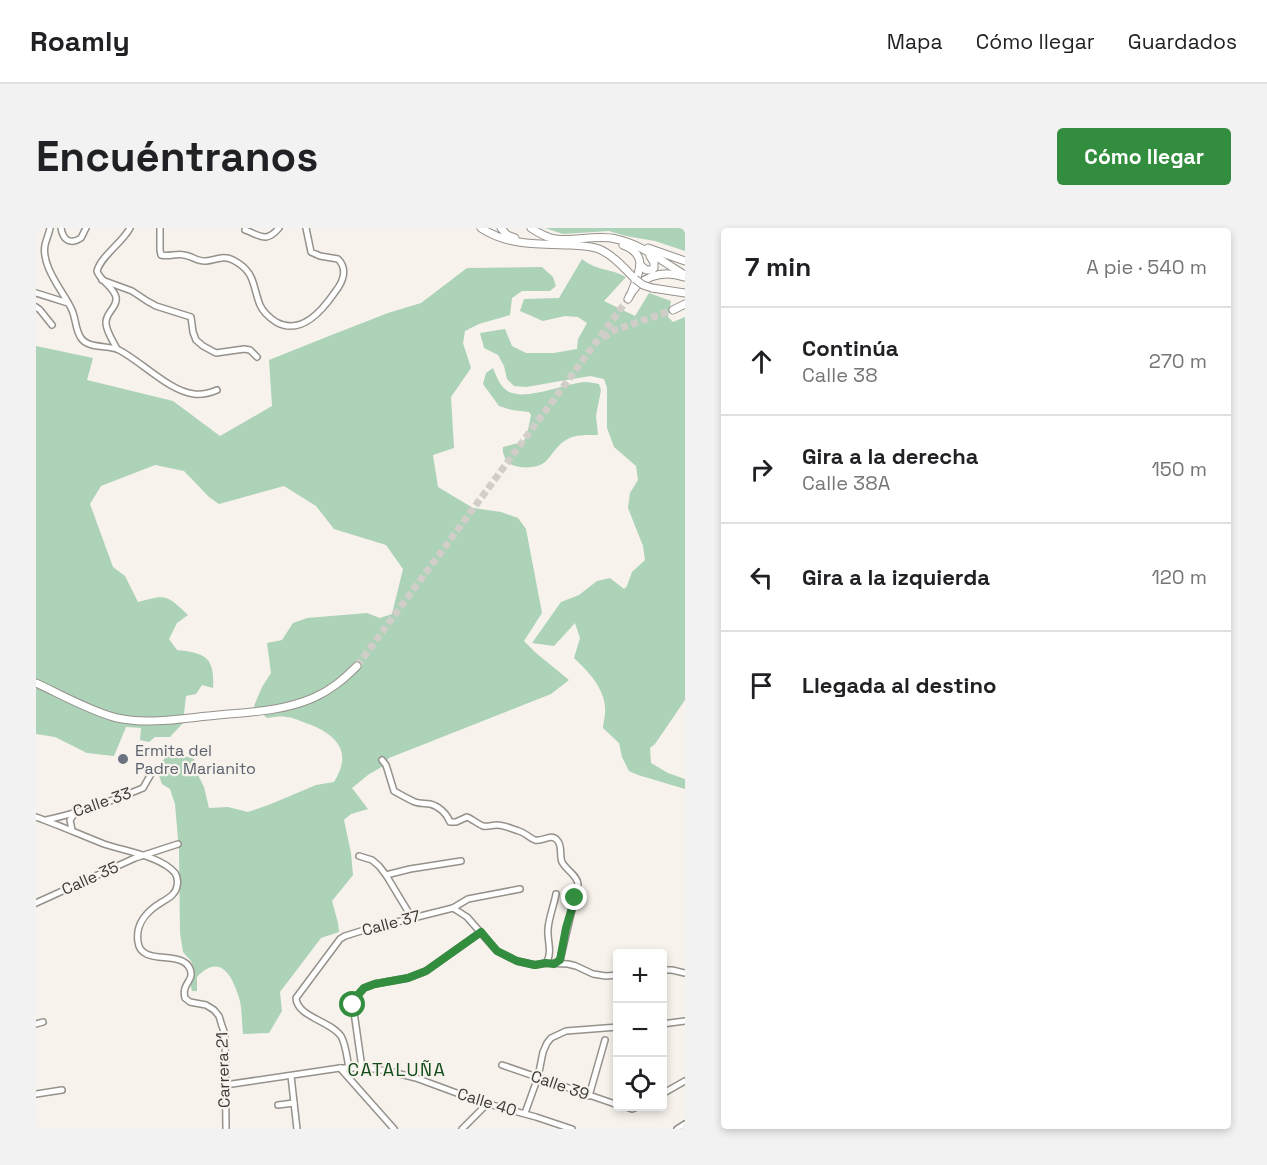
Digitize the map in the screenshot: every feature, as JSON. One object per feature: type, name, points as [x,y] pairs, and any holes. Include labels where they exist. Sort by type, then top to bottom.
[{"type":"main road","points":[[481,228],[506,240],[591,246],[614,258],[643,285],[685,293]]},
{"type":"main road","points":[[501,228],[507,236],[528,243]]},
{"type":"main road","points":[[531,228],[553,239],[610,237],[685,261]]},
{"type":"main road","points":[[567,245],[579,242],[609,241],[633,250],[640,265],[639,275],[630,295],[637,285],[649,277],[663,274],[684,277]]},
{"type":"main road","points":[[636,245],[684,277]]},
{"type":"main road","points":[[644,249],[654,263],[684,277]]},
{"type":"main road","points":[[640,265],[649,271],[654,268],[654,263]]},
{"type":"main road","points":[[673,309],[685,304]]},
{"type":"main road","points":[[36,683],[115,717],[138,721],[161,721],[279,709],[332,690],[357,666]]},
{"type":"street","points":[[50,228],[45,245],[45,260],[72,309],[82,340],[117,349],[186,392],[202,394],[217,390]]},
{"type":"street","points":[[61,228],[64,238],[72,242],[81,238],[86,228]]},
{"type":"street","points":[[117,349],[106,323],[115,304],[115,295],[99,277],[97,271],[99,264],[130,228]]},
{"type":"street","points":[[160,228],[161,255],[181,254],[205,261],[221,257],[230,258],[252,276],[261,307],[270,318],[280,324],[290,326],[299,325],[317,314],[337,290],[344,273],[338,259],[311,252],[306,228]]},
{"type":"street","points":[[245,230],[271,237],[279,228]]},
{"type":"street","points":[[102,280],[132,291],[156,306],[191,317],[196,340],[216,353],[244,349],[250,350],[257,357]]},
{"type":"street","points":[[36,293],[68,303]]},
{"type":"street","points":[[36,307],[52,325]]},
{"type":"street","points":[[382,760],[386,765],[394,791],[417,803],[430,804],[444,811],[450,822],[467,817],[483,826],[502,826],[520,831],[535,840],[547,837],[557,839],[560,845],[561,860],[577,879],[578,884],[560,960],[554,964]]},
{"type":"street","name":"Calle 33","points":[[46,820],[116,799],[143,788],[151,774]]},
{"type":"street","points":[[72,830],[70,820],[76,812]]},
{"type":"street","points":[[36,817],[104,844],[145,856]]},
{"type":"street","name":"Calle 35","points":[[36,903],[135,858],[178,844]]},
{"type":"street","name":"Carrera 21","points":[[145,856],[156,860],[174,872],[178,881],[173,894],[146,913],[141,920],[138,945],[149,955],[184,962],[190,968],[192,975],[184,990],[185,998],[190,1002],[206,1005],[219,1016],[225,1034],[226,1129]]},
{"type":"street","points":[[358,856],[372,860],[386,875],[412,918]]},
{"type":"street","points":[[386,875],[461,861]]},
{"type":"street","name":"Calle 37","points":[[349,1068],[344,1042],[340,1034],[300,1008],[296,998],[340,939],[453,908],[468,899],[520,889]]},
{"type":"street","points":[[546,963],[550,953],[548,929],[556,894]]},
{"type":"street","points":[[453,908],[467,916],[497,951],[517,961],[535,965],[568,964],[593,974],[613,975]]},
{"type":"street","points":[[362,1068],[353,1005],[356,997],[364,988],[375,984],[417,976],[481,932]]},
{"type":"street","points":[[667,970],[685,973]]},
{"type":"street","points":[[36,1024],[44,1022]]},
{"type":"street","points":[[667,1024],[685,1022]]},
{"type":"street","points":[[525,1113],[547,1043],[555,1035],[572,1030],[613,1027]]},
{"type":"street","points":[[589,1095],[605,1040]]},
{"type":"street","name":"Calle 39","points":[[502,1065],[613,1103]]},
{"type":"street","points":[[340,1068],[394,1129]]},
{"type":"street","name":"Calle 40","points":[[225,1085],[340,1068],[388,1071],[572,1129]]},
{"type":"street","points":[[291,1076],[297,1129]]},
{"type":"street","points":[[667,1092],[685,1082]]},
{"type":"street","points":[[36,1094],[62,1090]]},
{"type":"street","points":[[462,1129],[488,1103]]},
{"type":"street","points":[[278,1105],[294,1104]]},
{"type":"street","points":[[677,1129],[685,1125]]},
{"type":"green space","points":[[545,228],[685,228],[685,251],[655,241],[609,231],[563,234]]},
{"type":"green space","points":[[582,259],[593,266],[626,277],[604,301],[635,316],[649,293],[671,301],[668,317],[673,322],[685,317],[685,700],[650,748],[651,763],[668,773],[685,779],[685,789],[629,771],[622,757],[619,743],[603,728],[605,705],[600,690],[591,676],[574,658],[580,638],[575,623],[554,646],[532,643],[561,602],[579,595],[597,581],[610,578],[624,589],[632,572],[645,560],[643,546],[628,508],[630,493],[638,480],[636,466],[614,447],[607,428],[607,388],[604,379],[590,376],[526,387],[514,386],[507,379],[498,355],[484,348],[480,333],[505,329],[512,346],[526,353],[554,353],[577,349],[578,339],[587,323],[578,317],[565,316],[543,321],[520,311],[524,299],[559,298]]},
{"type":"green space","points":[[542,267],[553,277],[556,286],[550,291],[522,291],[512,298],[510,315],[479,324],[465,331],[463,343],[471,368],[451,397],[454,448],[433,455],[438,487],[473,508],[501,512],[518,518],[526,529],[542,613],[524,641],[569,680],[551,694],[389,758],[383,766],[352,788],[368,809],[351,814],[344,820],[353,875],[332,901],[339,932],[321,938],[280,992],[282,1011],[269,1033],[243,1034],[240,1001],[230,976],[225,971],[219,967],[205,970],[197,977],[197,991],[192,991],[190,983],[193,967],[183,952],[180,933],[179,851],[175,804],[170,789],[162,784],[157,770],[165,758],[173,753],[194,759],[209,808],[228,807],[248,812],[316,785],[334,782],[340,771],[342,753],[334,739],[319,728],[289,717],[267,718],[254,706],[271,673],[267,643],[282,640],[293,623],[307,618],[367,613],[380,618],[392,614],[403,569],[386,545],[334,529],[316,506],[284,486],[219,504],[184,471],[155,465],[101,486],[90,504],[113,567],[125,576],[138,602],[166,598],[188,615],[177,623],[169,639],[177,650],[195,653],[206,658],[212,669],[213,688],[202,685],[196,694],[186,696],[183,723],[170,737],[155,737],[149,742],[140,740],[141,728],[126,727],[114,756],[87,753],[55,737],[36,734],[36,346],[93,358],[87,380],[173,401],[220,436],[272,406],[269,360],[388,313],[421,303],[467,268]]},
{"type":"green space","points":[[493,368],[501,385],[512,393],[532,394],[585,382],[599,384],[601,390],[596,416],[598,435],[570,438],[560,444],[543,464],[538,466],[524,467],[510,464],[504,456],[503,447],[523,442],[527,435],[531,415],[529,412],[499,406],[483,384],[486,373]]},
{"type":"tunnel","points":[[357,666],[628,299]]},
{"type":"tunnel","points":[[603,338],[615,330],[673,310]]},
{"type":"place","name":"Ermita del Padre Marianito","points":[[123,759]]},
{"type":"district","name":"CATALUÑA","points":[[397,1069]]},
{"type":"route","points":[[353,1005],[356,997],[364,988],[417,976],[481,932],[497,951],[517,961],[535,965],[554,964],[560,960],[575,898]]}]
